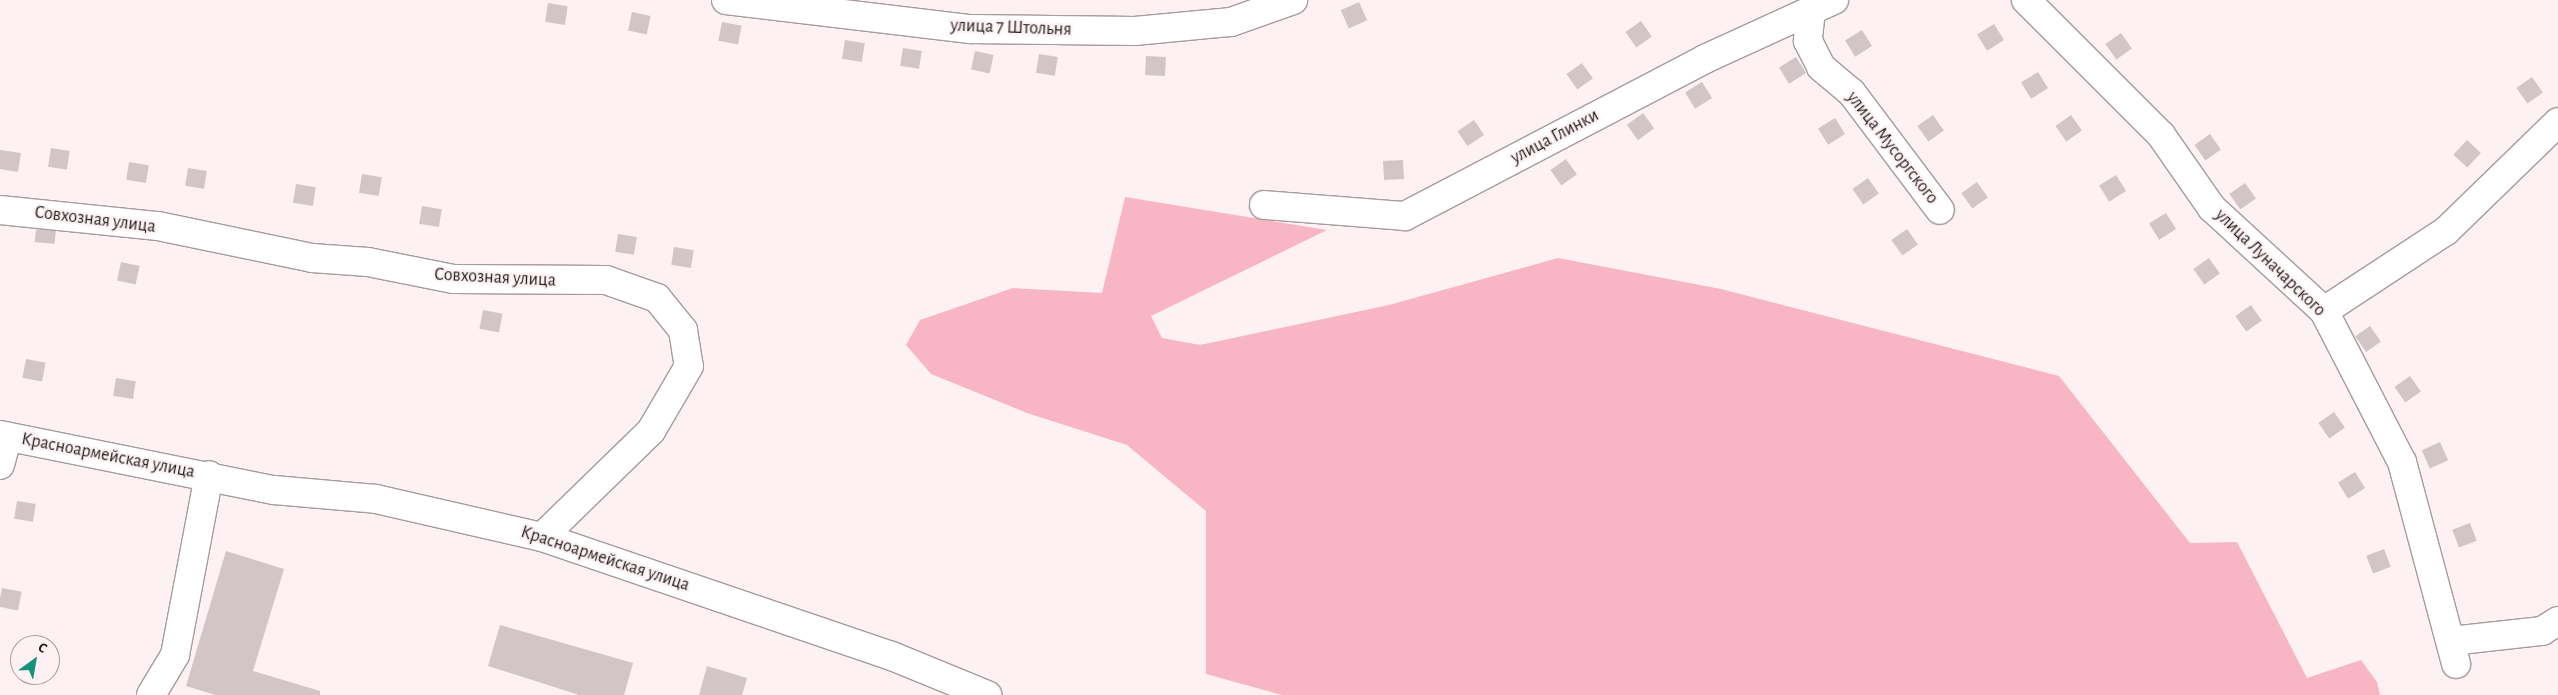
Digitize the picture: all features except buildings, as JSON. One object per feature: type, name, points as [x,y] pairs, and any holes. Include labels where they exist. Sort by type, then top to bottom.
[{"type":"street","name":"улица 7 Штольня","points":[[726,0],[970,29],[1135,31],[1231,22],[1293,0]]},
{"type":"street","name":"улица Луначарского","points":[[2026,0],[2161,135],[2212,208],[2324,311],[2402,462],[2453,652],[2542,631],[2558,621]]},
{"type":"street","name":"улица Глинки","points":[[1264,205],[1405,216],[1705,59],[1823,5]]},
{"type":"street","name":"улица Мусоргского","points":[[1823,5],[1808,41],[1821,67],[1852,93],[1940,210]]},
{"type":"street","points":[[2324,311],[2446,231],[2558,122]]},
{"type":"street","name":"Совхозная улица","points":[[0,210],[158,226],[312,258],[368,262],[453,279],[606,280],[657,298],[683,330],[689,366],[651,431],[542,537]]},
{"type":"street","name":"Красноармейская улица","points":[[0,465],[3,437],[209,475],[274,490],[376,499],[542,537],[892,656],[988,695]]},
{"type":"street","name":"Красноармейская улица","points":[[151,695],[175,655],[209,475]]},
{"type":"shaded area","points":[[1125,197],[1327,230],[1151,316],[1162,338],[1200,345],[1389,305],[1558,258],[1721,289],[2059,376],[2190,543],[2237,542],[2307,678],[2361,660],[2377,682],[2380,695],[1282,695],[1206,674],[1206,511],[1127,445],[1027,413],[931,374],[906,345],[920,320],[1013,288],[1102,293]]}]
